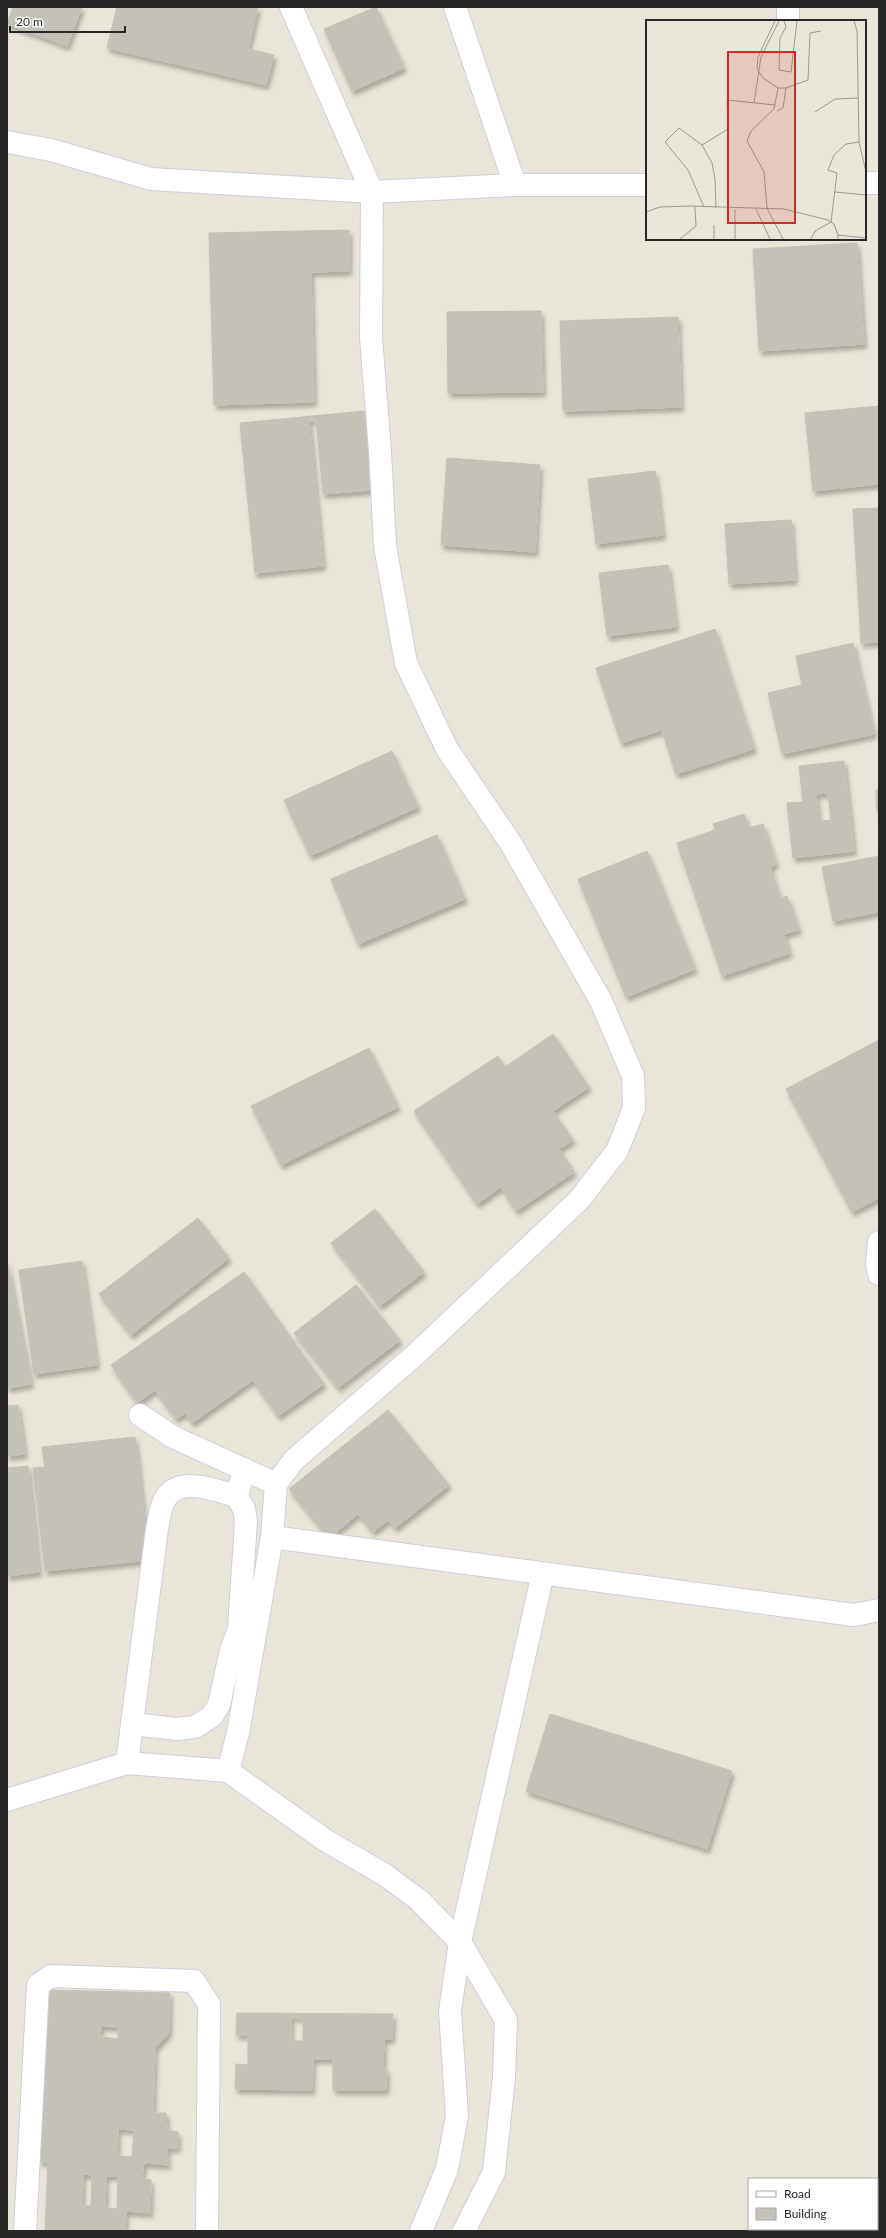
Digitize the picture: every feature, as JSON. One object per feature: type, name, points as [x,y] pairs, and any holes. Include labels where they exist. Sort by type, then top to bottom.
[{"type":"street","points":[[228,1771],[238,1733],[272,1537],[276,1484],[294,1460],[415,1355],[579,1200],[617,1151],[634,1108],[633,1076],[601,1001],[510,842],[447,749],[406,663],[385,546],[380,451],[370,337],[372,192],[291,7]]},
{"type":"street","points":[[455,7],[515,186]]},
{"type":"street","points":[[788,7],[788,20]]},
{"type":"street","points":[[7,142],[51,150],[151,179],[372,192],[515,186],[646,185]]},
{"type":"street","points":[[866,183],[879,182]]},
{"type":"street","points":[[879,1242],[877,1264],[879,1274]]},
{"type":"street","points":[[140,1415],[173,1437],[276,1484]]},
{"type":"street","points":[[132,1724],[177,1729],[195,1728],[212,1716],[219,1705],[231,1650],[239,1629],[246,1521],[244,1509],[237,1496],[244,1469]]},
{"type":"street","points":[[127,1763],[157,1528],[164,1500],[177,1489],[190,1484],[237,1496]]},
{"type":"street","points":[[272,1537],[854,1615],[879,1610]]},
{"type":"street","points":[[421,2231],[447,2169],[456,2116],[450,2011],[460,1942],[542,1572]]},
{"type":"street","points":[[7,1800],[127,1763],[228,1771],[325,1840],[385,1875],[419,1900],[460,1942],[506,2020],[504,2077],[494,2172],[464,2231]]},
{"type":"street","points":[[25,2231],[38,1985],[51,1976],[194,1981],[209,2004],[207,2231]]},
{"type":"building","points":[[13,7],[82,7],[67,46],[7,24]]},
{"type":"building","points":[[117,7],[258,7],[248,49],[274,55],[266,85],[107,48]]},
{"type":"building","points":[[376,7],[404,68],[352,91],[324,29]]},
{"type":"building","points":[[349,230],[349,271],[311,272],[314,402],[214,405],[209,233]]},
{"type":"building","points":[[857,243],[864,344],[759,351],[753,249]]},
{"type":"building","points":[[541,311],[543,392],[448,393],[447,312]]},
{"type":"building","points":[[678,317],[681,407],[563,411],[560,321]]},
{"type":"building","points":[[879,406],[879,484],[813,491],[805,413]]},
{"type":"building","points":[[364,411],[372,490],[323,494],[316,419],[309,420],[323,566],[255,573],[240,423]]},
{"type":"building","points":[[447,458],[540,465],[535,552],[441,545]]},
{"type":"building","points":[[655,471],[663,535],[596,544],[588,479]]},
{"type":"building","points":[[879,508],[879,642],[861,643],[853,509]]},
{"type":"building","points":[[791,520],[795,580],[729,584],[725,524]]},
{"type":"building","points":[[668,565],[676,627],[607,636],[599,573]]},
{"type":"building","points":[[715,629],[754,749],[676,774],[662,730],[621,743],[596,668]]},
{"type":"building","points":[[853,643],[874,734],[782,754],[768,693],[802,685],[796,656]]},
{"type":"building","points":[[392,751],[418,807],[310,856],[284,800]]},
{"type":"building","points":[[844,761],[854,851],[793,858],[787,803],[803,802],[799,766]],"holes":[[[828,793],[831,820],[819,821],[816,794]]]},
{"type":"building","points":[[876,790],[879,790],[879,810],[877,810]]},
{"type":"building","points":[[744,814],[749,828],[763,824],[776,864],[770,867],[780,898],[787,896],[799,930],[784,934],[790,953],[722,976],[677,843],[715,830],[713,824]]},
{"type":"building","points":[[437,835],[465,899],[358,944],[331,879]]},
{"type":"building","points":[[647,851],[695,969],[626,997],[578,879]]},
{"type":"building","points":[[879,856],[879,912],[833,921],[822,867]]},
{"type":"building","points":[[553,1034],[589,1087],[553,1111],[573,1140],[559,1149],[574,1172],[516,1211],[501,1187],[477,1204],[414,1111],[498,1056],[505,1067]]},
{"type":"building","points":[[879,1040],[879,1198],[852,1212],[786,1089]]},
{"type":"building","points":[[369,1048],[398,1107],[281,1165],[251,1106]]},
{"type":"building","points":[[375,1209],[424,1272],[380,1306],[331,1243]]},
{"type":"building","points":[[198,1218],[229,1258],[131,1335],[99,1294]]},
{"type":"building","points":[[7,1261],[31,1384],[7,1388]]},
{"type":"building","points":[[82,1261],[97,1365],[34,1374],[19,1270]]},
{"type":"building","points":[[244,1272],[324,1384],[278,1416],[253,1380],[192,1423],[185,1413],[176,1419],[155,1390],[137,1403],[111,1365]]},
{"type":"building","points":[[356,1285],[400,1340],[338,1388],[294,1333]]},
{"type":"building","points":[[18,1405],[25,1454],[7,1456],[7,1406]]},
{"type":"building","points":[[388,1410],[449,1485],[395,1528],[388,1520],[373,1532],[358,1514],[329,1538],[289,1489]]},
{"type":"building","points":[[135,1437],[149,1560],[45,1571],[33,1468],[45,1467],[42,1447]]},
{"type":"building","points":[[28,1466],[39,1572],[7,1576],[7,1468]]},
{"type":"building","points":[[550,1714],[732,1771],[707,1849],[526,1791]]},
{"type":"building","points":[[48,1990],[170,1993],[169,2033],[155,2048],[153,2113],[166,2113],[167,2130],[178,2132],[178,2148],[167,2148],[168,2165],[144,2163],[142,2178],[151,2180],[150,2213],[126,2211],[125,2231],[45,2231],[48,2162],[40,2162]],"holes":[[[101,2026],[118,2027],[118,2039],[100,2037]],[[118,2129],[134,2130],[132,2157],[117,2156]],[[83,2174],[92,2175],[91,2206],[82,2206]],[[106,2176],[118,2176],[117,2209],[105,2208]]]},
{"type":"building","points":[[237,2013],[393,2014],[392,2039],[384,2039],[383,2069],[387,2069],[386,2090],[333,2090],[333,2059],[313,2059],[312,2090],[235,2089],[236,2064],[248,2065],[248,2035],[236,2035]],"holes":[[[291,2017],[303,2018],[303,2041],[291,2041]]]}]
